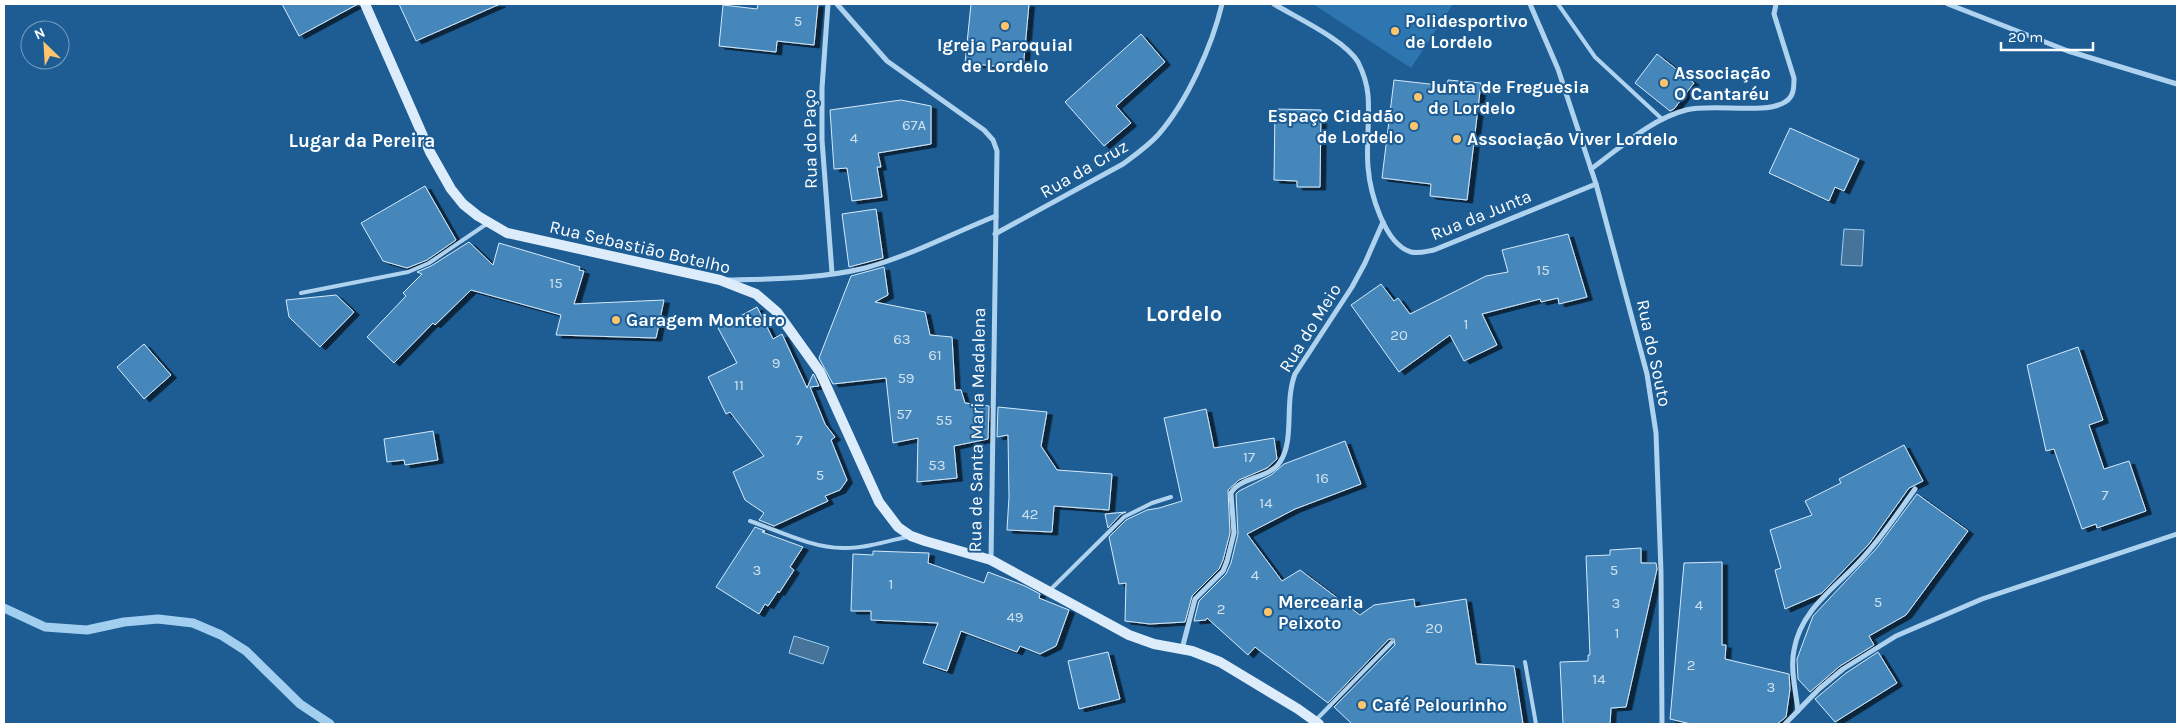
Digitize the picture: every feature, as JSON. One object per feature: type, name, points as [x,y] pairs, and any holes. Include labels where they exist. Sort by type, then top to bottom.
[{"type":"main road","name":"Rua Sebastião Botelho","points":[[365,4],[440,172],[463,204],[489,223],[508,233],[720,280],[760,298],[777,312],[810,356],[828,388],[880,502],[898,527],[912,536],[991,560]]},
{"type":"main road","name":"Rua de Santa Maria Madalena","points":[[991,560],[1129,636],[1154,644],[1192,651],[1220,662],[1317,723]]},
{"type":"street","name":"Rua do Paço","points":[[828,4],[822,88],[822,140],[832,274]]},
{"type":"street","name":"Rua de Santa Maria Madalena","points":[[837,4],[887,61],[984,130],[993,140],[997,151],[991,560]]},
{"type":"street","name":"Rua da Cruz","points":[[996,234],[1123,164],[1157,136],[1171,119],[1204,57],[1215,31],[1222,4]]},
{"type":"street","name":"Rua da Junta","points":[[1274,4],[1342,45],[1358,62],[1366,81],[1368,95],[1367,146],[1370,182],[1383,222],[1391,236],[1401,247],[1412,252],[1423,252],[1449,244],[1596,184]]},
{"type":"street","name":"Rua do Souto","points":[[1530,4],[1558,70],[1596,184],[1641,346],[1655,425],[1661,572],[1662,724]]},
{"type":"street","points":[[1591,169],[1662,119],[1695,108],[1775,106],[1784,103],[1791,97],[1794,89],[1794,78],[1774,14],[1776,4]]},
{"type":"street","points":[[1948,4],[2068,51],[2177,84]]},
{"type":"street","points":[[720,280],[774,279],[832,274],[864,268],[996,216]]},
{"type":"street","name":"Rua do Meio","points":[[1182,649],[1195,599],[1220,575],[1227,561],[1234,533],[1231,493],[1239,485],[1266,473],[1280,462],[1288,446],[1288,407],[1291,384],[1295,374],[1366,263],[1383,222]]},
{"type":"street","points":[[1798,711],[1793,658],[1795,644],[1804,620],[1813,608],[1867,554],[1915,490]]},
{"type":"street","points":[[1785,724],[1819,689],[1843,669],[1896,636],[1982,599],[2177,534]]},
{"type":"lane","points":[[1558,4],[1595,57],[1662,119]]},
{"type":"lane","points":[[301,293],[408,272],[429,263],[489,223]]},
{"type":"lane","points":[[1048,591],[1124,517],[1152,503],[1171,497]]},
{"type":"lane","points":[[750,520],[818,545],[842,548],[865,546],[912,536]]},
{"type":"lane","points":[[1317,723],[1392,642]]},
{"type":"lane","points":[[1525,662],[1536,724]]},
{"type":"shaded area","name":"Polidesportivo de Lordelo","points":[[1313,4],[1453,4],[1411,68]]},
{"type":"shaded area","points":[[1844,229],[1864,230],[1862,266],[1841,265]]},
{"type":"shaded area","points":[[794,636],[829,647],[823,664],[789,653]]},
{"type":"building","points":[[282,4],[358,4],[299,36]]},
{"type":"building","points":[[399,4],[500,4],[416,41]]},
{"type":"building","points":[[758,4],[818,4],[814,45],[777,41],[776,52],[719,46],[723,5],[757,9]]},
{"type":"building","name":"Igreja Paroquial de Lordelo","points":[[971,4],[1029,4],[1023,69],[965,63]]},
{"type":"building","points":[[1141,34],[1165,62],[1116,106],[1131,123],[1104,146],[1065,102]]},
{"type":"building","name":"Associação O Cantaréu","points":[[1657,54],[1694,83],[1674,109],[1670,111],[1635,83]]},
{"type":"building","name":"Associação Viver Lordelo","points":[[1394,80],[1447,86],[1448,80],[1481,83],[1467,200],[1430,196],[1431,184],[1382,178]]},
{"type":"building","points":[[901,100],[931,106],[931,144],[878,153],[881,167],[877,167],[882,197],[852,201],[847,168],[834,169],[830,110]]},
{"type":"building","points":[[1275,109],[1321,110],[1320,187],[1297,187],[1297,181],[1274,180]]},
{"type":"building","points":[[1790,128],[1859,159],[1844,191],[1835,187],[1829,201],[1769,173]]},
{"type":"building","points":[[425,186],[456,240],[427,260],[407,268],[383,261],[361,223]]},
{"type":"building","points":[[876,209],[883,258],[849,267],[842,214]]},
{"type":"building","points":[[1568,234],[1587,297],[1559,304],[1558,298],[1541,302],[1540,299],[1482,314],[1497,345],[1464,361],[1450,335],[1399,372],[1351,305],[1381,284],[1394,301],[1398,298],[1410,314],[1486,276],[1508,272],[1502,250]]},
{"type":"building","points":[[469,242],[493,265],[499,243],[580,267],[579,270],[584,271],[574,304],[664,300],[656,338],[556,335],[561,315],[471,290],[435,325],[433,323],[394,363],[367,337],[406,296],[403,293],[422,274],[417,272],[431,266]]},
{"type":"building","points":[[884,267],[888,295],[875,302],[925,312],[930,335],[952,337],[955,390],[961,390],[965,403],[989,406],[988,439],[954,446],[957,478],[917,482],[918,438],[893,443],[886,378],[833,384],[819,358],[851,276]]},
{"type":"building","points":[[336,295],[354,312],[320,347],[289,317],[286,300]]},
{"type":"building","points":[[757,307],[773,339],[782,334],[807,388],[814,375],[819,386],[810,387],[825,424],[835,437],[831,440],[847,480],[840,490],[825,496],[828,501],[774,526],[759,520],[764,513],[745,500],[733,472],[764,456],[730,412],[726,414],[708,377],[737,363],[718,328]]},
{"type":"building","points":[[144,344],[171,375],[144,399],[117,367]]},
{"type":"building","points":[[2078,347],[2103,420],[2089,425],[2104,469],[2129,461],[2146,511],[2097,528],[2096,524],[2082,529],[2054,449],[2046,451],[2027,365]]},
{"type":"building","points":[[998,407],[1047,412],[1041,446],[1057,470],[1112,474],[1109,510],[1054,506],[1052,532],[1007,530],[1009,497],[1008,435],[997,437]]},
{"type":"building","points":[[1206,409],[1214,448],[1274,438],[1277,459],[1267,468],[1239,480],[1228,490],[1230,533],[1223,560],[1219,569],[1192,596],[1185,622],[1150,624],[1125,621],[1126,583],[1119,584],[1109,537],[1126,520],[1147,510],[1182,501],[1164,418]]},
{"type":"building","points":[[433,431],[438,460],[405,465],[404,460],[387,462],[384,439]]},
{"type":"building","points":[[1345,441],[1361,484],[1295,509],[1247,534],[1282,581],[1300,570],[1360,615],[1374,605],[1414,599],[1415,607],[1466,599],[1476,664],[1514,666],[1523,724],[1352,724],[1334,707],[1395,645],[1394,639],[1389,639],[1328,703],[1255,647],[1248,655],[1207,618],[1206,620],[1194,621],[1199,601],[1226,574],[1231,563],[1238,534],[1236,494],[1271,475],[1284,464]]},
{"type":"building","points":[[1904,445],[1923,481],[1909,488],[1869,544],[1822,593],[1785,609],[1775,570],[1781,568],[1770,530],[1812,515],[1805,501],[1841,483],[1839,479]]},
{"type":"building","points":[[1917,494],[1968,531],[1906,615],[1869,636],[1874,645],[1840,666],[1810,692],[1798,679],[1797,659],[1813,616],[1876,549]]},
{"type":"building","points":[[1126,512],[1121,514],[1108,528],[1105,514]]},
{"type":"building","points":[[755,527],[765,531],[762,532],[803,547],[790,567],[794,570],[779,593],[778,591],[768,606],[765,604],[759,614],[716,587]]},
{"type":"building","points":[[1641,548],[1641,563],[1656,563],[1657,569],[1626,707],[1611,708],[1610,724],[1563,724],[1560,662],[1588,661],[1588,655],[1590,655],[1586,556],[1610,555],[1610,550]]},
{"type":"building","points":[[873,551],[929,553],[928,563],[984,583],[988,572],[1025,586],[1040,594],[1039,598],[1069,610],[1056,646],[1040,654],[1020,646],[1017,652],[961,631],[947,671],[923,663],[938,623],[871,620],[871,611],[851,611],[853,554],[873,555]]},
{"type":"building","points":[[1722,562],[1722,645],[1726,645],[1725,659],[1789,674],[1790,689],[1786,717],[1777,724],[1691,724],[1670,719],[1684,563]]},
{"type":"building","points":[[1108,652],[1120,699],[1079,709],[1068,661]]},
{"type":"building","points":[[1878,652],[1897,683],[1835,722],[1815,699],[1846,673]]},
{"type":"waterway","points":[[4,608],[45,627],[87,630],[124,622],[158,619],[193,623],[221,635],[246,651],[300,704],[330,724]]},
{"type":"place","name":"Igreja Paroquial de Lordelo","points":[[1005,26]]},
{"type":"place","name":"Polidesportivo de Lordelo","points":[[1395,31]]},
{"type":"place","name":"Associação O Cantaréu","points":[[1664,83]]},
{"type":"place","name":"Junta de Freguesia de Lordelo","points":[[1418,97]]},
{"type":"place","name":"Espaço Cidadão de Lordelo","points":[[1414,126]]},
{"type":"place","name":"Associação Viver Lordelo","points":[[1457,139]]},
{"type":"place","name":"Garagem Monteiro","points":[[616,320]]},
{"type":"place","name":"Mercearia Peixoto","points":[[1268,612]]},
{"type":"place","name":"Café Pelourinho","points":[[1362,705]]},
{"type":"district","name":"Lugar da Pereira","points":[[362,141]]},
{"type":"district","name":"Lordelo","points":[[1184,314]]}]
